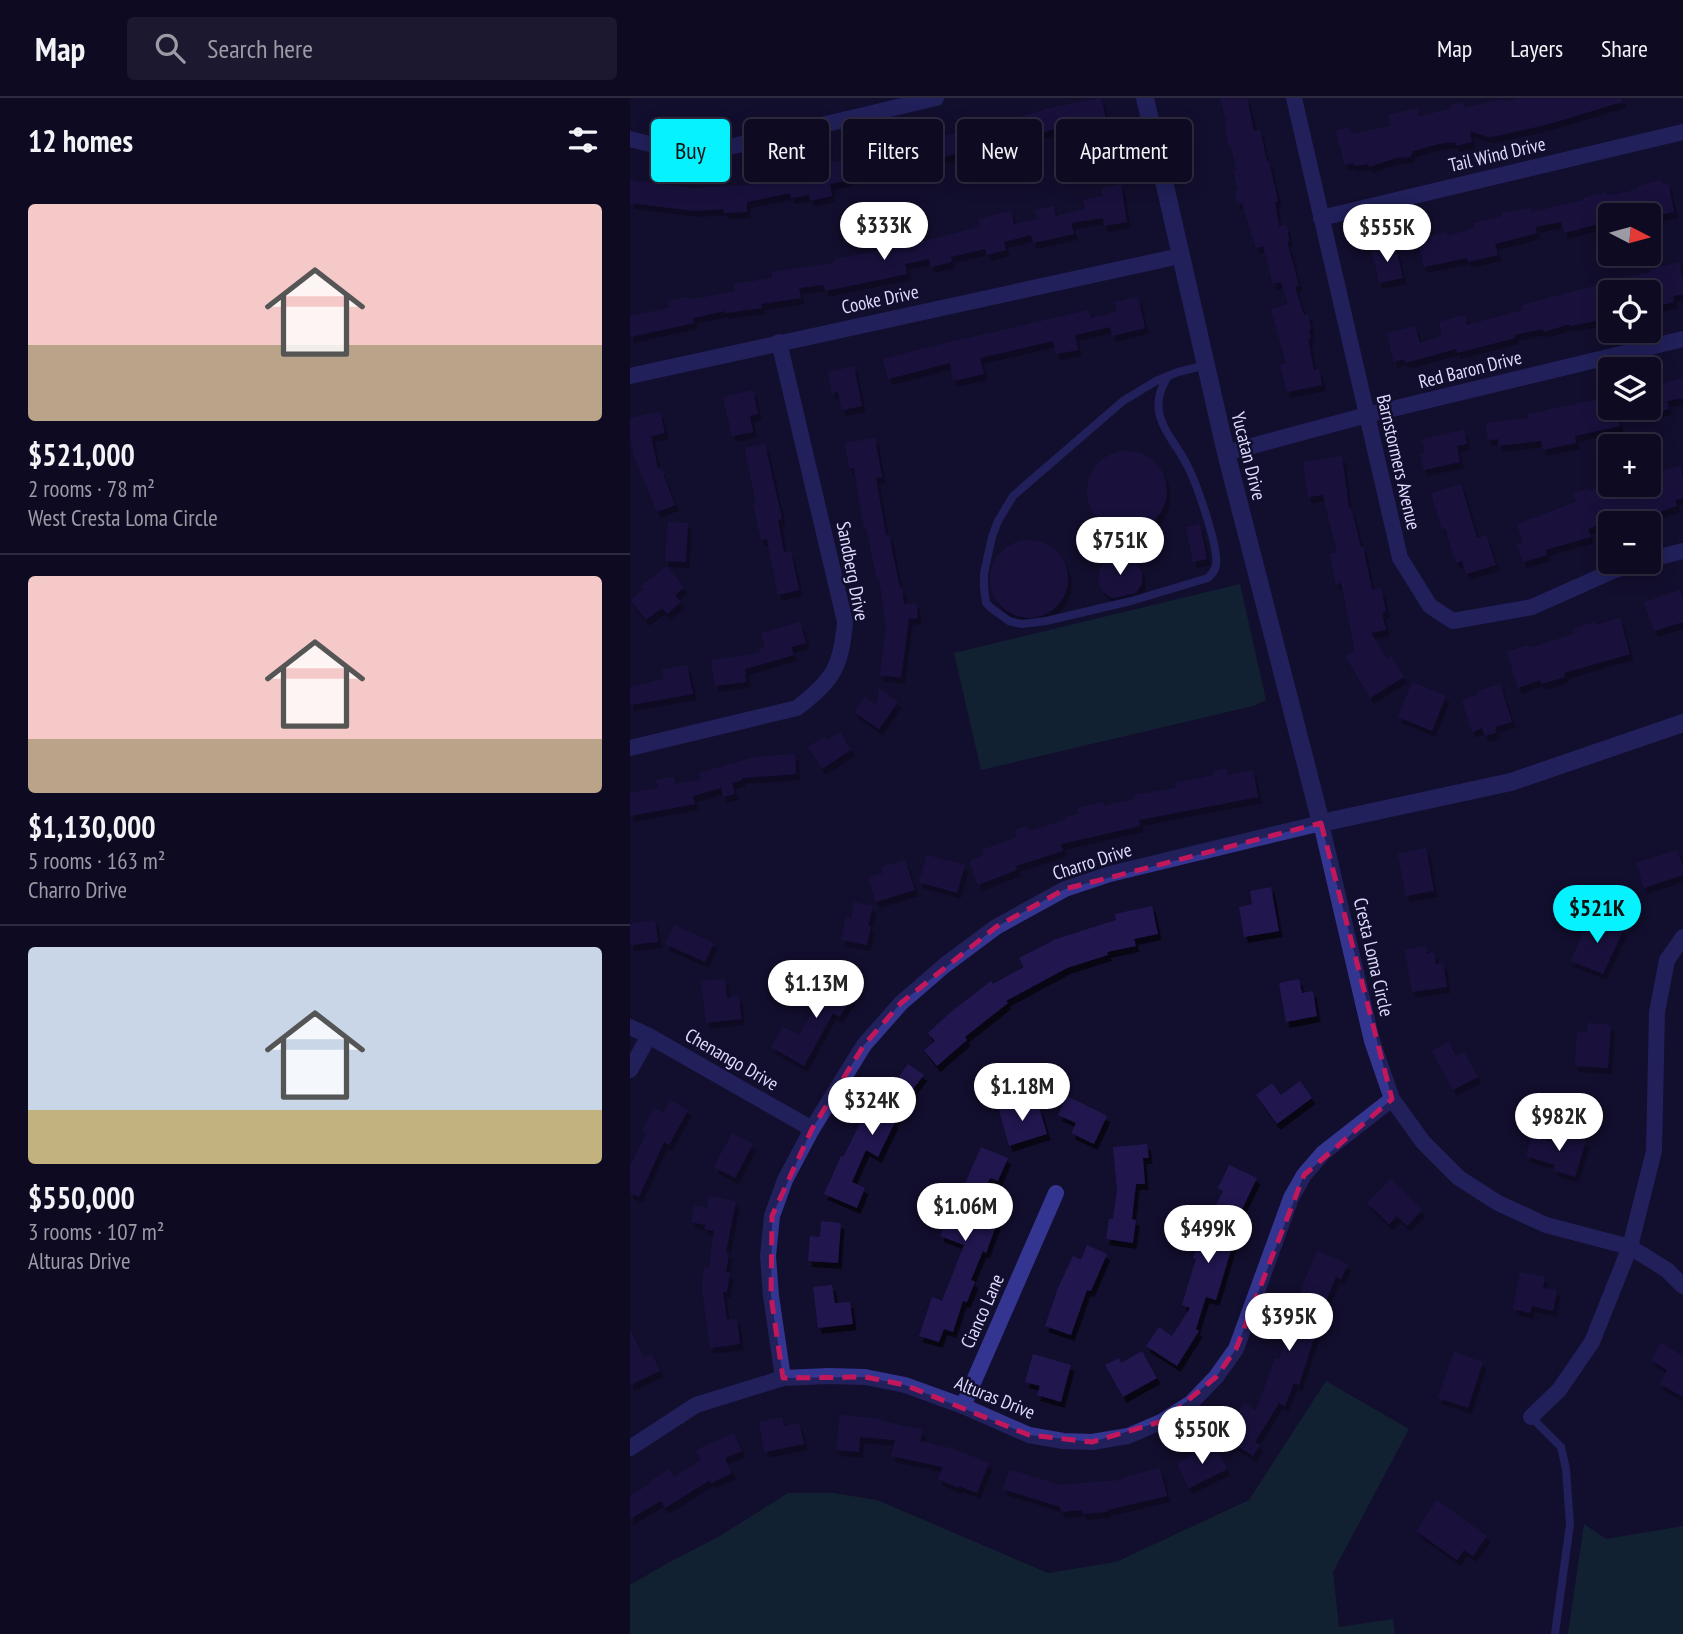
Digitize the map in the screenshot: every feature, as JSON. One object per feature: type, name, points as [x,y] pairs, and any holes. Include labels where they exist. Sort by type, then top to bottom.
[{"type":"street","points":[[630,139],[674,150],[712,151],[936,98]]},
{"type":"street","name":"Yucatan Drive","points":[[1145,98],[1226,453],[1321,823]]},
{"type":"street","name":"Barnstormers Avenue","points":[[1294,98],[1400,558],[1430,606],[1453,621],[1532,607],[1606,574]]},
{"type":"street","name":"Tail Wind Drive","points":[[1321,218],[1683,132]]},
{"type":"street","name":"Cooke Drive","points":[[630,376],[1180,256]]},
{"type":"street","name":"Red Baron Drive","points":[[1226,453],[1367,415],[1683,339]]},
{"type":"street","name":"Sandberg Drive","points":[[630,748],[796,708],[818,692],[834,672],[842,649],[845,622],[779,342]]},
{"type":"street","points":[[1661,557],[1683,551]]},
{"type":"street","name":"Charro Drive","points":[[783,1378],[768,1256],[772,1216],[785,1180],[812,1129],[864,1045],[901,1003],[945,965],[996,927],[1065,889],[1110,874],[1321,823],[1511,782],[1683,723]]},
{"type":"street","name":"Cresta Loma Circle","points":[[1321,823],[1372,1041],[1391,1099],[1423,1142],[1459,1178],[1499,1203],[1546,1225],[1630,1247],[1667,1270],[1683,1286]]},
{"type":"street","points":[[1531,1417],[1559,1390],[1592,1342],[1630,1247],[1654,1151],[1657,1012],[1667,960],[1683,937]]},
{"type":"street","name":"Chenango Drive","points":[[630,1027],[812,1129]]},
{"type":"street","points":[[630,1070],[649,1036]]},
{"type":"street","name":"Alturas Drive","points":[[630,1448],[696,1405],[783,1378],[865,1377],[905,1385],[1030,1435],[1063,1441],[1092,1442],[1128,1436],[1163,1421],[1191,1403],[1216,1377],[1236,1349],[1291,1198],[1304,1175],[1323,1153],[1391,1099]]},
{"type":"street","name":"Cianco Lane","points":[[963,1406],[1056,1193]]},
{"type":"lane","points":[[1168,376],[1158,398],[1161,418],[1197,488],[1216,551],[1216,567],[1213,573],[1208,578],[1130,601],[1046,621],[1022,624],[1000,616],[986,603],[984,573],[998,521],[1013,496],[1122,401],[1156,381],[1168,376],[1206,365]]},
{"type":"lane","points":[[1531,1417],[1561,1447],[1566,1469],[1570,1524],[1555,1634]]},
{"type":"highlighted area","points":[[1321,823],[1392,1099],[1304,1175],[1236,1349],[1216,1377],[1163,1421],[1092,1442],[1029,1435],[905,1385],[865,1377],[783,1378],[771,1296],[772,1216],[812,1129],[864,1045],[901,1003],[996,927],[1065,889]]},
{"type":"green space","points":[[1240,584],[1266,700],[1253,706],[981,770],[954,653]]},
{"type":"green space","points":[[1326,1381],[1409,1429],[1333,1572],[1339,1627],[1393,1619],[1395,1634],[630,1634],[630,1585],[720,1536],[788,1493],[833,1493],[877,1500],[1048,1573],[1116,1562],[1249,1500]]},
{"type":"green space","points":[[1584,1524],[1606,1539],[1683,1526],[1683,1634],[1568,1634]]},
{"type":"building","points":[[1101,98],[1106,119],[1056,119],[1056,129],[1042,133],[1042,119],[1014,119],[1046,109]]},
{"type":"building","points":[[1220,98],[1247,98],[1254,131],[1260,130],[1278,201],[1275,202],[1279,226],[1287,225],[1287,241],[1299,286],[1295,287],[1304,315],[1308,314],[1311,339],[1308,339],[1314,370],[1319,369],[1322,385],[1287,392],[1280,364],[1286,363],[1271,309],[1288,304],[1281,282],[1273,284],[1263,246],[1256,248],[1242,203],[1237,204],[1235,191],[1238,190],[1233,170],[1237,169],[1228,143],[1227,124]]},
{"type":"building","points":[[1520,98],[1622,98],[1622,102],[1497,136],[1488,137],[1470,131],[1472,142],[1456,146],[1455,142],[1438,144],[1413,151],[1410,157],[1396,158],[1369,167],[1368,164],[1345,165],[1336,131],[1350,127],[1351,134],[1391,126],[1389,115],[1418,108],[1420,116],[1451,109],[1450,105],[1463,103],[1464,108]]},
{"type":"building","points":[[957,133],[957,154],[943,157],[943,136]]},
{"type":"building","points":[[843,160],[843,181],[830,184],[832,196],[810,201],[809,195],[791,198],[790,193],[747,202],[747,212],[724,213],[723,209],[695,211],[630,203],[630,180],[692,188],[752,185],[751,182],[829,182],[829,163]]},
{"type":"building","points":[[1662,180],[1663,185],[1668,183],[1674,212],[1661,214],[1661,203],[1598,203],[1598,224],[1564,233],[1561,222],[1535,227],[1537,233],[1495,244],[1498,255],[1468,262],[1467,258],[1424,267],[1418,243],[1430,240],[1429,236],[1447,232],[1448,236],[1475,228],[1474,223],[1502,216],[1501,213],[1531,208],[1532,212],[1606,192],[1607,196],[1638,189],[1637,186]]},
{"type":"building","points":[[1121,184],[1127,222],[1104,226],[1103,218],[1071,223],[1074,234],[1033,243],[1031,235],[1004,242],[1006,250],[987,255],[985,249],[951,257],[952,262],[931,267],[929,259],[905,264],[907,274],[825,291],[824,285],[799,288],[801,298],[761,304],[762,308],[725,311],[693,318],[694,323],[630,337],[630,316],[669,308],[668,301],[688,297],[689,300],[735,291],[734,284],[772,278],[772,272],[834,263],[833,260],[878,251],[878,248],[911,241],[912,244],[980,227],[978,219],[1011,211],[1014,224],[1038,219],[1035,210],[1053,206],[1056,216],[1085,209],[1083,200],[1103,196],[1101,188]]},
{"type":"building","points":[[1395,245],[1403,278],[1379,283],[1372,251]]},
{"type":"building","points":[[1679,262],[1683,294],[1673,296],[1674,302],[1661,305],[1661,280],[1616,279],[1651,272],[1650,270]]},
{"type":"building","points":[[1598,285],[1598,320],[1570,326],[1569,324],[1544,332],[1543,329],[1514,335],[1515,338],[1457,353],[1456,349],[1405,363],[1404,359],[1394,362],[1387,333],[1415,326],[1420,343],[1442,336],[1439,322],[1465,315],[1467,325],[1523,310],[1522,305]]},
{"type":"building","points":[[1138,297],[1145,328],[1112,336],[1110,327],[1075,335],[1078,350],[1056,354],[1053,341],[980,358],[984,374],[953,381],[950,363],[888,379],[883,359],[1089,310],[1091,318],[1117,312],[1115,302]]},
{"type":"building","points":[[854,366],[862,406],[842,410],[838,392],[832,393],[828,372]]},
{"type":"building","points":[[1683,378],[1683,398],[1667,401],[1669,409],[1661,411],[1661,384]]},
{"type":"building","points":[[753,390],[758,414],[750,416],[753,432],[732,436],[723,397]]},
{"type":"building","points":[[1598,399],[1598,420],[1619,420],[1620,426],[1575,436],[1576,443],[1543,450],[1541,441],[1498,446],[1498,439],[1488,440],[1486,423],[1529,418],[1528,414]]},
{"type":"building","points":[[660,412],[665,433],[651,436],[658,469],[661,468],[675,505],[657,512],[635,459],[630,437],[630,418]]},
{"type":"building","points":[[1464,430],[1467,444],[1457,446],[1460,462],[1424,470],[1420,454],[1425,453],[1422,439]]},
{"type":"building","points":[[875,438],[882,477],[876,478],[886,535],[889,535],[904,604],[916,603],[918,618],[909,619],[901,678],[880,675],[886,627],[879,578],[877,579],[866,527],[864,528],[854,468],[849,468],[845,443]]},
{"type":"building","points":[[765,444],[782,519],[778,520],[784,552],[791,551],[799,590],[778,595],[767,539],[761,540],[745,448]]},
{"type":"building","points":[[1127,451],[1142,454],[1155,463],[1164,476],[1167,491],[1164,506],[1155,519],[1142,528],[1127,531],[1112,528],[1099,519],[1090,506],[1087,491],[1090,476],[1099,463],[1112,454]]},
{"type":"building","points":[[1342,456],[1349,509],[1351,508],[1361,547],[1363,546],[1372,590],[1381,588],[1386,612],[1382,613],[1386,630],[1371,633],[1387,659],[1391,656],[1404,677],[1370,698],[1345,656],[1355,651],[1341,583],[1336,584],[1330,554],[1337,552],[1323,495],[1308,497],[1303,462]]},
{"type":"building","points":[[1680,466],[1683,498],[1675,500],[1677,506],[1661,511],[1598,511],[1598,525],[1588,529],[1591,537],[1545,550],[1547,555],[1523,562],[1517,544],[1523,543],[1517,524],[1576,502],[1573,494],[1588,488],[1589,491],[1598,488],[1598,497],[1661,497],[1661,471]]},
{"type":"building","points":[[1461,484],[1477,538],[1486,535],[1496,565],[1466,574],[1462,561],[1456,563],[1431,493]]},
{"type":"building","points":[[668,522],[688,523],[686,562],[665,561]]},
{"type":"building","points":[[1200,524],[1207,559],[1193,562],[1186,527]]},
{"type":"building","points":[[1021,540],[1037,540],[1051,546],[1062,557],[1068,571],[1068,587],[1062,601],[1051,612],[1037,618],[1021,618],[1007,612],[996,601],[990,587],[990,571],[996,557],[1007,546]]},
{"type":"building","points":[[1122,555],[1137,563],[1142,573],[1142,584],[1136,593],[1113,598],[1101,589],[1100,569],[1111,557]]},
{"type":"building","points":[[667,566],[684,588],[675,595],[681,602],[667,614],[662,608],[646,620],[630,600],[644,589],[641,586]]},
{"type":"building","points":[[1680,590],[1683,598],[1683,622],[1654,631],[1644,602]]},
{"type":"building","points":[[1620,618],[1630,654],[1564,673],[1565,677],[1542,684],[1540,680],[1518,688],[1507,652],[1574,634],[1572,629],[1595,622],[1596,625]]},
{"type":"building","points":[[800,622],[806,643],[791,647],[794,655],[745,669],[746,682],[715,686],[711,660],[760,653],[759,649],[765,647],[761,633]]},
{"type":"building","points":[[687,665],[693,694],[630,705],[630,687],[664,679],[662,670]]},
{"type":"building","points":[[1412,682],[1446,696],[1432,731],[1398,717]]},
{"type":"building","points":[[1500,684],[1512,722],[1495,727],[1496,733],[1485,736],[1482,728],[1472,732],[1462,700],[1478,695],[1477,691]]},
{"type":"building","points":[[879,688],[898,702],[879,729],[854,712],[865,697],[877,705]]},
{"type":"building","points":[[840,732],[851,750],[822,769],[808,747],[825,736],[827,741]]},
{"type":"building","points":[[795,754],[796,774],[742,778],[732,783],[735,794],[723,797],[721,788],[693,796],[695,804],[630,816],[630,793],[658,788],[656,780],[674,777],[675,784],[701,780],[699,773],[755,757]]},
{"type":"building","points":[[1226,768],[1228,775],[1253,770],[1258,797],[1139,820],[1140,826],[1061,844],[1063,851],[1016,866],[1017,870],[978,885],[969,861],[983,855],[982,850],[1017,837],[1015,830],[1028,826],[1029,831],[1065,820],[1065,817],[1079,814],[1078,808],[1103,802],[1104,806],[1135,799],[1134,795],[1176,788],[1175,783],[1214,775],[1213,771]]},
{"type":"building","points":[[1426,848],[1434,891],[1406,896],[1398,854]]},
{"type":"building","points":[[1677,850],[1683,875],[1644,888],[1636,863]]},
{"type":"building","points":[[927,855],[965,865],[957,893],[919,882]]},
{"type":"building","points":[[905,860],[915,890],[876,902],[868,877],[883,873],[881,867]]},
{"type":"building","points":[[1271,887],[1279,931],[1244,937],[1239,907],[1252,904],[1250,891]]},
{"type":"building","points":[[854,902],[873,906],[867,945],[841,940],[846,917],[851,919]]},
{"type":"building","points":[[1152,906],[1158,934],[1134,939],[1136,946],[1107,952],[1108,955],[1067,968],[1006,1001],[1008,1003],[965,1037],[967,1040],[937,1066],[924,1050],[935,1041],[928,1033],[951,1012],[991,981],[993,984],[1024,967],[1019,958],[1056,939],[1116,920],[1115,914]]},
{"type":"building","points":[[1590,915],[1624,929],[1603,974],[1571,961]]},
{"type":"building","points":[[655,920],[658,942],[630,945],[630,924]]},
{"type":"building","points":[[674,925],[714,943],[705,962],[665,944]]},
{"type":"building","points":[[1426,946],[1427,954],[1434,952],[1436,965],[1443,963],[1447,987],[1412,992],[1405,950]]},
{"type":"building","points":[[838,968],[855,980],[846,993],[852,998],[839,1017],[833,1013],[804,1066],[771,1047],[783,1027],[799,1035],[818,1002],[816,1000]]},
{"type":"building","points":[[725,979],[727,998],[739,996],[741,1019],[706,1023],[701,981]]},
{"type":"building","points":[[1299,979],[1302,993],[1313,991],[1317,1016],[1286,1022],[1279,983]]},
{"type":"building","points":[[1588,1023],[1611,1025],[1608,1068],[1575,1066],[1577,1032],[1587,1032]]},
{"type":"building","points":[[1449,1042],[1456,1056],[1464,1052],[1478,1077],[1453,1090],[1432,1051]]},
{"type":"building","points":[[908,1064],[924,1075],[894,1121],[878,1157],[866,1150],[852,1182],[865,1188],[857,1208],[824,1194],[841,1156],[843,1157],[862,1120],[870,1124],[885,1097],[880,1093],[892,1076],[897,1079]]},
{"type":"building","points":[[1300,1081],[1312,1098],[1277,1124],[1256,1095],[1272,1083],[1281,1095]]},
{"type":"building","points":[[1067,1096],[1107,1116],[1094,1144],[1071,1133],[1076,1123],[1058,1115]]},
{"type":"building","points":[[670,1100],[688,1110],[669,1145],[664,1142],[639,1197],[630,1193],[630,1166],[647,1133],[642,1130],[654,1108],[663,1113]]},
{"type":"building","points":[[1027,1102],[1029,1109],[1039,1107],[1047,1134],[1009,1146],[999,1110]]},
{"type":"building","points":[[732,1133],[753,1144],[735,1178],[714,1167]]},
{"type":"building","points":[[1565,1134],[1586,1141],[1575,1177],[1553,1170],[1555,1165],[1526,1156],[1532,1136],[1562,1145]]},
{"type":"building","points":[[1147,1144],[1149,1158],[1143,1158],[1145,1184],[1136,1184],[1132,1219],[1136,1220],[1133,1243],[1106,1239],[1109,1219],[1113,1219],[1117,1190],[1113,1147]]},
{"type":"building","points":[[981,1147],[1008,1158],[998,1181],[990,1178],[977,1209],[999,1218],[986,1253],[983,1251],[971,1280],[975,1282],[967,1302],[963,1301],[953,1332],[944,1329],[939,1342],[919,1336],[932,1297],[942,1301],[964,1245],[940,1236],[953,1201],[957,1202]]},
{"type":"building","points":[[1229,1165],[1257,1178],[1234,1226],[1238,1227],[1216,1300],[1206,1297],[1196,1329],[1199,1331],[1177,1366],[1146,1346],[1159,1327],[1172,1336],[1190,1308],[1182,1305],[1196,1259],[1193,1258],[1199,1241],[1204,1242],[1223,1191],[1218,1188]]},
{"type":"building","points":[[1391,1179],[1422,1210],[1407,1226],[1397,1216],[1389,1224],[1367,1203]]},
{"type":"building","points":[[709,1196],[736,1201],[726,1252],[729,1252],[726,1272],[730,1272],[727,1292],[723,1292],[727,1320],[737,1319],[740,1344],[710,1348],[702,1288],[704,1267],[709,1268],[714,1231],[704,1229],[705,1225],[691,1222],[694,1205],[707,1208]]},
{"type":"building","points":[[821,1221],[841,1223],[838,1263],[808,1261],[810,1236],[820,1237]]},
{"type":"building","points":[[1087,1245],[1107,1254],[1091,1291],[1087,1290],[1071,1335],[1045,1326],[1073,1256],[1081,1260]]},
{"type":"building","points":[[1317,1251],[1348,1264],[1341,1279],[1336,1277],[1325,1304],[1299,1385],[1294,1383],[1285,1406],[1279,1403],[1255,1442],[1260,1445],[1253,1456],[1223,1437],[1244,1403],[1256,1411],[1275,1358],[1279,1360],[1301,1290]]},
{"type":"building","points":[[1520,1272],[1545,1277],[1543,1288],[1557,1290],[1553,1311],[1532,1306],[1530,1313],[1513,1309]]},
{"type":"building","points":[[832,1285],[835,1303],[850,1302],[853,1324],[818,1328],[813,1287]]},
{"type":"building","points":[[630,1329],[644,1358],[652,1354],[660,1371],[630,1385]]},
{"type":"building","points":[[1661,1343],[1683,1356],[1683,1397],[1660,1384],[1667,1370],[1651,1360]]},
{"type":"building","points":[[1142,1351],[1157,1378],[1123,1397],[1105,1365],[1119,1358],[1121,1363]]},
{"type":"building","points":[[1454,1352],[1483,1362],[1468,1408],[1438,1398]]},
{"type":"building","points":[[1033,1354],[1071,1365],[1061,1402],[1037,1395],[1040,1386],[1025,1382]]},
{"type":"building","points":[[840,1415],[881,1419],[923,1430],[920,1441],[954,1449],[989,1463],[977,1493],[938,1479],[943,1467],[891,1456],[895,1440],[860,1437],[859,1452],[836,1450]]},
{"type":"building","points":[[782,1417],[784,1426],[799,1423],[804,1444],[765,1452],[759,1422]]},
{"type":"building","points":[[734,1433],[742,1451],[725,1458],[732,1473],[711,1483],[710,1480],[665,1508],[661,1501],[630,1519],[630,1496],[669,1469],[674,1477],[701,1460],[696,1450]]},
{"type":"building","points":[[1214,1444],[1227,1469],[1189,1488],[1177,1463]]},
{"type":"building","points":[[1160,1468],[1167,1496],[1107,1512],[1061,1512],[1060,1507],[1003,1489],[1009,1471],[1060,1485],[1122,1480]]},
{"type":"building","points":[[1437,1500],[1487,1536],[1473,1556],[1464,1550],[1457,1560],[1416,1531]]}]
